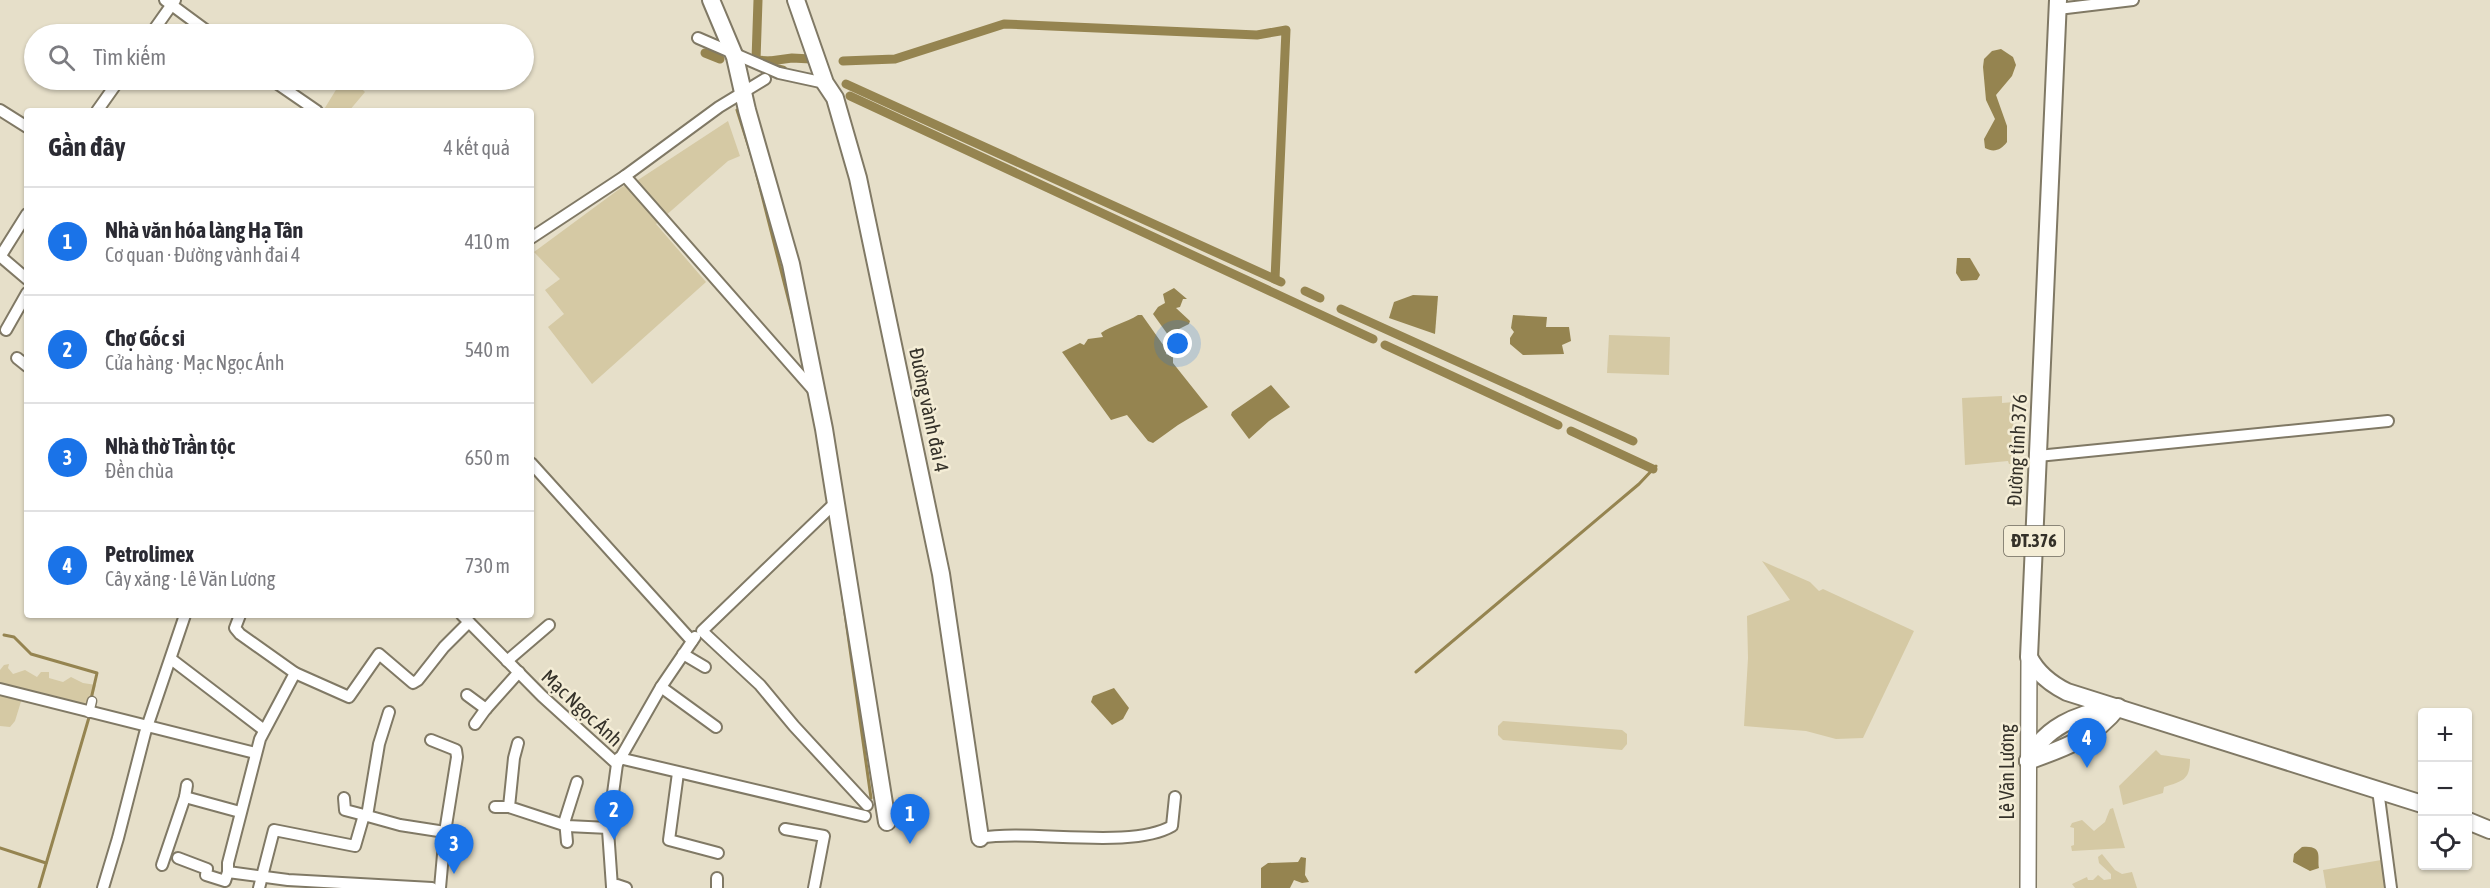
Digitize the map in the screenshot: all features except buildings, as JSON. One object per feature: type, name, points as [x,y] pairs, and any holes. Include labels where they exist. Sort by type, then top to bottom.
[{"type":"main road","points":[[711,0],[733,54],[791,264],[836,502],[888,822]]},
{"type":"main road","name":"Đường vành đai 4","points":[[796,0],[825,82],[835,98],[858,178],[900,369],[941,574],[980,838]]},
{"type":"main road","name":"Đường tỉnh 376","points":[[2029,657],[2058,5]]},
{"type":"main road","points":[[2029,657],[2035,668],[2059,688],[2418,803]]},
{"type":"main road","name":"Lê Văn Lương","points":[[2028,888],[2029,657]]},
{"type":"main road","points":[[2028,760],[2040,742],[2062,724],[2082,713],[2118,707]]},
{"type":"main road","points":[[2472,822],[2490,830]]},
{"type":"street","points":[[2058,5],[2133,0]]},
{"type":"street","points":[[157,24],[171,2],[199,24]]},
{"type":"street","points":[[698,38],[751,62],[766,74]]},
{"type":"street","points":[[534,236],[625,176],[766,74],[779,73],[825,82]]},
{"type":"street","points":[[99,108],[112,90]]},
{"type":"street","points":[[286,90],[312,108]]},
{"type":"street","points":[[0,110],[24,125]]},
{"type":"street","points":[[625,176],[817,394]]},
{"type":"street","points":[[24,219],[0,257],[24,277]]},
{"type":"street","points":[[6,330],[24,298]]},
{"type":"street","points":[[17,358],[24,364]]},
{"type":"street","points":[[2038,456],[2388,421]]},
{"type":"street","points":[[534,466],[674,624],[692,641]]},
{"type":"street","points":[[702,631],[760,685],[866,810],[618,761],[661,687],[692,641],[702,631],[836,502]]},
{"type":"street","points":[[102,888],[118,838],[147,726],[184,618]]},
{"type":"street","points":[[239,618],[235,628],[240,634],[295,673],[349,697],[379,654],[413,683],[418,680],[466,619]]},
{"type":"street","name":"Mạc Ngọc Ánh","points":[[466,619],[592,750],[618,761],[609,828],[612,888],[617,885],[626,888]]},
{"type":"street","points":[[507,661],[549,625]]},
{"type":"street","points":[[683,654],[705,668]]},
{"type":"street","points":[[171,659],[264,730]]},
{"type":"street","points":[[475,724],[519,672]]},
{"type":"street","points":[[225,880],[255,753],[264,730],[295,673]]},
{"type":"street","points":[[661,687],[716,727]]},
{"type":"street","points":[[0,689],[255,753]]},
{"type":"street","points":[[467,695],[486,709]]},
{"type":"street","points":[[89,713],[92,701]]},
{"type":"street","points":[[260,882],[274,830],[354,846],[366,816],[379,744],[389,712]]},
{"type":"street","points":[[431,740],[456,750],[440,888]]},
{"type":"street","points":[[509,807],[514,758],[518,743]]},
{"type":"street","points":[[678,773],[669,840],[718,853]]},
{"type":"street","points":[[567,842],[568,808],[577,782]]},
{"type":"street","points":[[162,865],[187,785]]},
{"type":"street","points":[[2378,789],[2391,888]]},
{"type":"street","points":[[185,797],[240,812]]},
{"type":"street","points":[[980,838],[1125,836],[1165,830],[1172,826],[1175,797]]},
{"type":"street","points":[[344,798],[345,810],[400,825],[445,832]]},
{"type":"street","points":[[495,807],[509,807],[567,826],[609,828]]},
{"type":"street","points":[[785,829],[824,836],[814,888]]},
{"type":"street","points":[[178,858],[207,869],[206,875],[225,880],[333,885],[419,883],[432,888]]},
{"type":"street","points":[[351,883],[352,870]]},
{"type":"shaded area","points":[[2001,49],[2013,57],[2016,65],[2012,76],[1996,95],[2007,126],[2007,142],[2000,149],[1991,150],[1985,148],[1984,139],[1995,119],[1986,100],[1983,67],[1984,59],[1992,51]]},
{"type":"shaded area","points":[[336,90],[363,90],[365,92],[352,108],[325,108]]},
{"type":"shaded area","points":[[728,121],[740,156],[728,161],[656,224],[706,282],[592,384],[548,327],[564,314],[545,290],[560,279],[534,252],[622,187],[638,180]]},
{"type":"shaded area","points":[[1957,258],[1970,258],[1980,275],[1977,280],[1961,281],[1956,273]]},
{"type":"shaded area","points":[[1174,288],[1187,299],[1183,299],[1180,307],[1176,308],[1190,321],[1189,324],[1177,330],[1179,344],[1176,346],[1153,314],[1165,303],[1163,294]]},
{"type":"shaded area","points":[[1413,295],[1438,296],[1435,334],[1389,318],[1394,302]]},
{"type":"shaded area","points":[[1142,315],[1166,349],[1166,354],[1173,357],[1173,363],[1208,407],[1153,443],[1148,441],[1127,415],[1111,420],[1062,352],[1080,343],[1084,345],[1088,339],[1103,337],[1101,333],[1105,330]]},
{"type":"shaded area","points":[[1513,315],[1547,317],[1546,327],[1569,327],[1571,341],[1562,345],[1564,354],[1523,355],[1510,344],[1510,338],[1514,332],[1511,328]]},
{"type":"shaded area","points":[[1609,335],[1670,337],[1669,375],[1607,373]]},
{"type":"shaded area","points":[[1271,385],[1290,407],[1269,421],[1249,439],[1231,415],[1232,412]]},
{"type":"shaded area","points":[[2002,396],[2002,403],[2014,402],[2012,464],[2008,461],[1965,465],[1962,398]]},
{"type":"shaded area","points":[[1762,561],[1810,582],[1819,591],[1823,589],[1914,631],[1863,738],[1836,739],[1806,731],[1744,726],[1748,658],[1747,616],[1790,600]]},
{"type":"shaded area","points":[[9,664],[8,668],[13,674],[25,670],[37,677],[41,672],[49,672],[49,678],[63,682],[71,677],[83,683],[96,685],[89,713],[23,695],[15,721],[10,727],[0,726],[0,670],[4,665]]},
{"type":"shaded area","points":[[1114,688],[1129,708],[1123,719],[1112,725],[1091,702],[1093,696]]},
{"type":"shaded area","points":[[1503,721],[1622,730],[1627,734],[1627,744],[1622,750],[1503,740],[1498,735],[1498,726]]},
{"type":"shaded area","points":[[2156,750],[2161,755],[2190,759],[2187,776],[2181,781],[2164,787],[2163,793],[2123,805],[2119,786]]},
{"type":"shaded area","points":[[2113,808],[2125,848],[2072,851],[2074,828],[2070,827],[2072,823],[2082,820],[2094,831],[2105,822],[2110,809]]},
{"type":"shaded area","points":[[2302,847],[2317,850],[2319,868],[2310,871],[2293,862],[2294,854]]},
{"type":"shaded area","points":[[2102,854],[2115,870],[2122,874],[2132,872],[2137,888],[2075,888],[2072,884],[2087,877],[2088,880],[2093,880],[2098,875],[2104,880],[2111,879],[2111,874],[2099,863],[2098,857]]},
{"type":"shaded area","points":[[1301,857],[1306,858],[1305,875],[1309,882],[1302,883],[1294,880],[1290,888],[1261,888],[1261,868],[1268,863],[1298,862]]},
{"type":"shaded area","points":[[2387,859],[2391,888],[2326,888],[2323,870]]},
{"type":"waterway","points":[[756,60],[758,0]]},
{"type":"waterway","points":[[843,61],[895,59],[1004,24],[1257,35],[1286,30],[1275,279]]},
{"type":"waterway","points":[[705,53],[720,59]]},
{"type":"waterway","points":[[770,61],[792,58],[811,59]]},
{"type":"waterway","points":[[755,60],[770,61],[775,68],[783,70]]},
{"type":"waterway","points":[[846,84],[1281,282]]},
{"type":"waterway","points":[[850,96],[1373,339]]},
{"type":"waterway","points":[[737,110],[753,160],[797,333]]},
{"type":"waterway","points":[[1305,291],[1320,298]]},
{"type":"waterway","points":[[1341,309],[1633,441]]},
{"type":"waterway","points":[[1385,345],[1558,425]]},
{"type":"waterway","points":[[1571,431],[1653,469]]},
{"type":"waterway","points":[[1416,672],[1639,484],[1656,466]]},
{"type":"waterway","points":[[842,592],[871,798]]},
{"type":"waterway","points":[[4,635],[14,637],[31,654],[97,673],[91,699]]},
{"type":"waterway","points":[[39,888],[90,714]]},
{"type":"waterway","points":[[0,848],[46,863]]},
{"type":"place","name":"Petrolimex","points":[[2087,768]]},
{"type":"place","name":"Chợ Gốc si","points":[[614,840]]},
{"type":"place","name":"Nhà văn hóa làng Hạ Tân","points":[[910,844]]},
{"type":"place","name":"Nhà thờ Trần tộc","points":[[454,874]]}]
